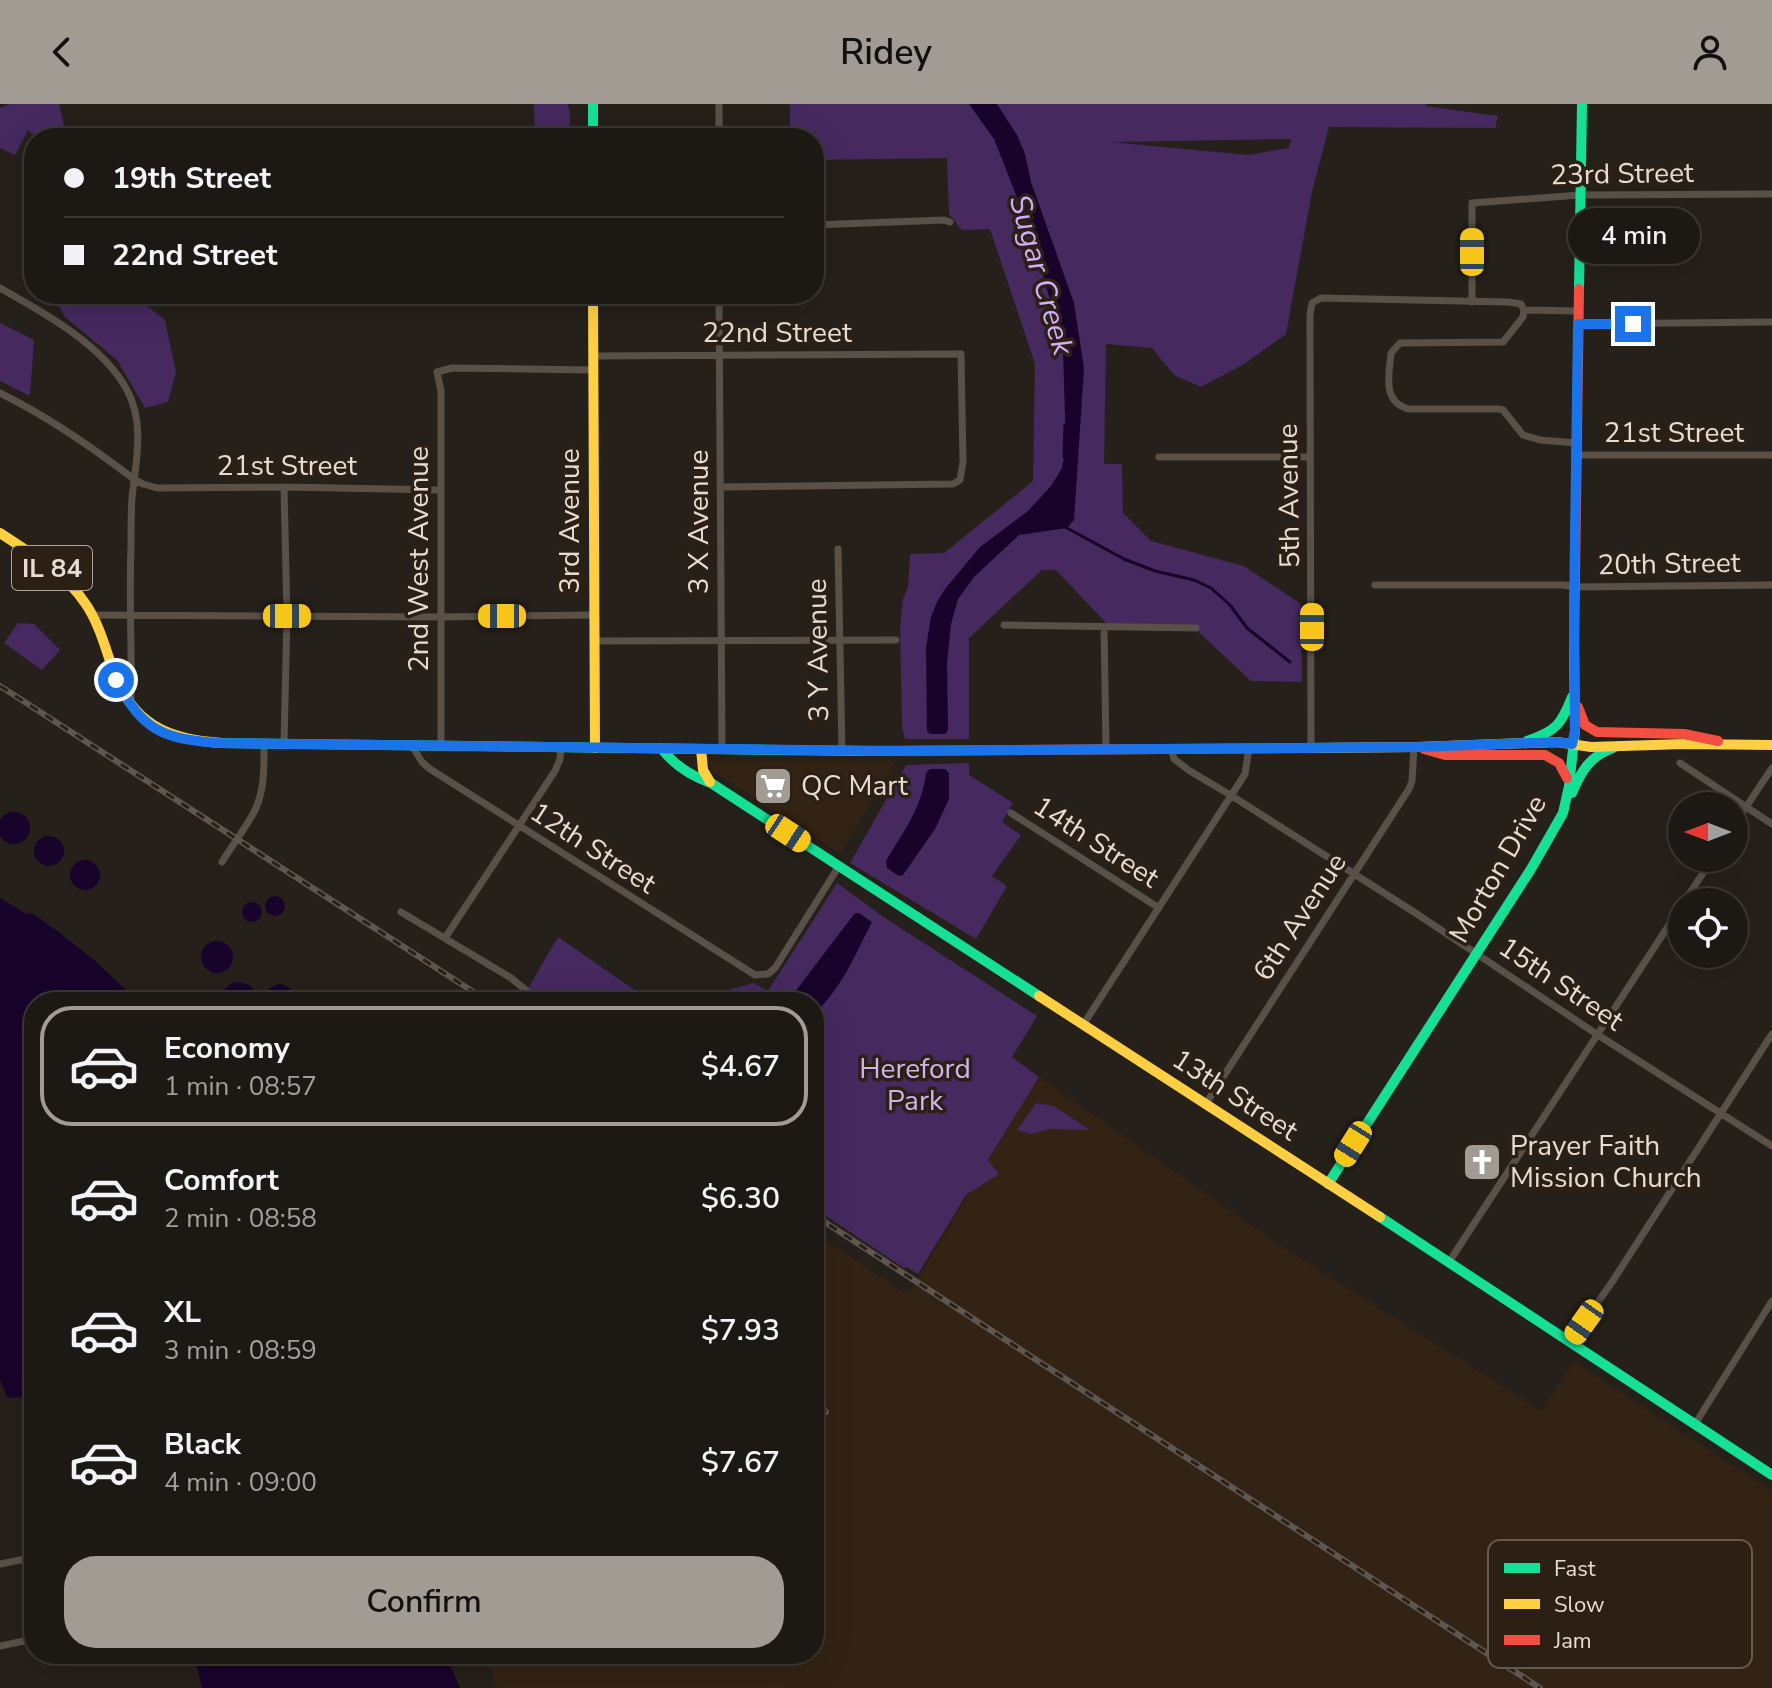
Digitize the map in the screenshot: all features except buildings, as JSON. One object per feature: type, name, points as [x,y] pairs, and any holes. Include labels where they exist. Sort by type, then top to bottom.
[{"type":"main road","points":[[593,104],[593,128]]},
{"type":"main road","name":"Morton Drive","points":[[1328,1184],[1477,954],[1563,813],[1575,731],[1574,587],[1582,104]]},
{"type":"main road","name":"3rd Avenue","points":[[593,304],[595,748]]},
{"type":"main road","name":"IL 84","points":[[0,533],[61,575],[76,590],[92,615],[116,680],[131,707],[151,726],[177,738],[264,744],[842,750],[1416,747],[1524,742],[1557,742],[1591,747],[1772,745]]},
{"type":"main road","points":[[1524,742],[1560,726],[1574,693]]},
{"type":"main road","points":[[1574,693],[1585,725],[1597,732],[1684,734],[1736,745]]},
{"type":"main road","points":[[1563,813],[1585,765],[1602,752],[1618,746]]},
{"type":"main road","points":[[1416,747],[1445,755],[1549,756],[1564,768],[1569,786]]},
{"type":"main road","name":"13th Street","points":[[661,748],[668,758],[1449,1262],[1772,1475]]},
{"type":"main road","points":[[701,749],[703,770],[711,783]]},
{"type":"street","points":[[719,104],[719,128]]},
{"type":"street","name":"23rd Street","points":[[1472,302],[1472,203],[1580,195],[1772,194]]},
{"type":"street","points":[[824,225],[950,222]]},
{"type":"street","points":[[0,288],[24,302]]},
{"type":"street","name":"5th Avenue","points":[[1311,748],[1309,457],[1312,303],[1321,298],[1472,302]]},
{"type":"street","points":[[1472,302],[1521,304],[1523,317],[1503,342],[1400,343],[1391,353],[1392,401],[1403,407],[1499,409],[1523,435],[1540,440],[1577,443]]},
{"type":"street","points":[[27,304],[80,338],[103,360],[127,390],[134,408],[137,442],[130,548],[131,707]]},
{"type":"street","name":"3 X Avenue","points":[[719,304],[722,749]]},
{"type":"street","points":[[1524,310],[1578,311]]},
{"type":"street","points":[[1578,324],[1772,322]]},
{"type":"street","name":"22nd Street","points":[[593,356],[961,354],[963,462],[960,480],[953,484],[722,487]]},
{"type":"street","name":"2nd West Avenue","points":[[441,746],[441,391],[437,372],[452,368],[593,370]]},
{"type":"street","points":[[0,393],[80,438],[135,480]]},
{"type":"street","name":"21st Street","points":[[1576,455],[1772,455]]},
{"type":"street","points":[[1159,457],[1309,457]]},
{"type":"street","name":"21st Street","points":[[135,480],[157,488],[440,490]]},
{"type":"street","points":[[284,487],[287,616],[284,744]]},
{"type":"street","name":"3 Y Avenue","points":[[838,549],[842,750]]},
{"type":"street","name":"20th Street","points":[[1375,585],[1772,585]]},
{"type":"street","points":[[92,615],[594,615]]},
{"type":"street","points":[[1004,625],[1196,628]]},
{"type":"street","points":[[1104,627],[1106,748]]},
{"type":"street","points":[[595,641],[896,640]]},
{"type":"street","points":[[222,862],[258,803],[264,774],[264,744]]},
{"type":"street","name":"12th Street","points":[[412,746],[430,769],[745,971],[760,976],[775,968],[839,866]]},
{"type":"street","points":[[445,938],[556,768],[561,747]]},
{"type":"street","name":"6th Avenue","points":[[1205,1105],[1409,789],[1416,747]]},
{"type":"street","name":"15th Street","points":[[1171,748],[1177,762],[1417,914],[1772,1146]]},
{"type":"street","points":[[1083,1025],[1232,796],[1245,774],[1249,748]]},
{"type":"street","points":[[1680,763],[1724,792]]},
{"type":"street","points":[[1748,804],[1772,768]]},
{"type":"street","points":[[1748,808],[1772,824]]},
{"type":"street","name":"14th Street","points":[[1011,813],[1159,908]]},
{"type":"street","points":[[401,912],[511,978],[527,991]]},
{"type":"street","points":[[1449,1262],[1668,927]]},
{"type":"street","points":[[1570,1342],[1772,1034]]},
{"type":"street","points":[[1695,1424],[1772,1301]]},
{"type":"street","points":[[0,1564],[24,1559]]},
{"type":"street","points":[[0,1646],[24,1641]]},
{"type":"shaded area","name":"Sugar Creek","points":[[969,104],[997,104],[1017,135],[1074,303],[1084,368],[1074,520],[1067,528],[1019,535],[974,577],[958,599],[951,624],[947,662],[948,730],[945,734],[930,734],[927,731],[926,648],[937,602],[980,547],[1028,511],[1051,486],[1062,468],[1066,445],[1063,352],[1059,330],[1028,225],[994,139]]},
{"type":"shaded area","points":[[711,761],[896,761],[840,853],[711,770]]},
{"type":"shaded area","points":[[930,769],[945,769],[949,773],[949,799],[935,829],[903,875],[899,876],[887,868],[886,861],[916,809],[926,773]]},
{"type":"shaded area","points":[[8,813],[20,813],[29,822],[29,834],[20,843],[8,843],[-1,834],[-1,822]]},
{"type":"shaded area","points":[[49,836],[59,841],[64,851],[59,861],[49,866],[39,861],[34,851],[39,841]]},
{"type":"shaded area","points":[[85,860],[95,865],[100,875],[95,885],[85,890],[75,885],[70,875],[75,865]]},
{"type":"shaded area","points":[[275,896],[282,899],[285,906],[282,913],[275,916],[268,913],[265,906],[268,899]]},
{"type":"shaded area","points":[[0,898],[25,913],[33,914],[56,930],[129,992],[24,992],[24,1397],[8,1398],[0,1380]]},
{"type":"shaded area","points":[[252,902],[259,905],[262,912],[259,919],[252,922],[245,919],[242,912],[245,905]]},
{"type":"shaded area","points":[[855,913],[872,922],[847,971],[824,1004],[824,992],[795,992]]},
{"type":"shaded area","points":[[217,941],[228,946],[233,957],[228,968],[217,973],[206,968],[201,957],[206,946]]},
{"type":"shaded area","points":[[237,982],[250,985],[255,992],[224,992]]},
{"type":"shaded area","points":[[273,986],[287,986],[293,992],[267,992]]},
{"type":"shaded area","points":[[1039,1077],[1279,1245],[1541,1411],[1574,1362],[1772,1491],[1772,1688],[497,1688],[489,1664],[824,1664],[824,1240],[908,1295]]},
{"type":"shaded area","points":[[196,1664],[449,1664],[460,1688],[202,1688]]},
{"type":"green space","points":[[10,104],[59,104],[65,128],[24,128],[24,138],[15,155],[0,148],[0,108]]},
{"type":"green space","points":[[534,104],[567,104],[569,128],[535,128]]},
{"type":"green space","points":[[790,104],[1426,104],[1498,116],[1495,128],[1329,127],[1312,192],[1286,334],[1244,364],[1201,387],[1174,375],[1152,348],[1106,344],[1104,464],[1122,464],[1123,513],[1151,541],[1244,566],[1301,604],[1302,682],[1251,681],[1191,625],[1107,624],[1056,570],[1042,570],[969,638],[969,739],[905,739],[902,727],[900,627],[903,599],[908,587],[910,554],[944,553],[1033,481],[1035,364],[990,229],[962,230],[949,214],[947,158],[824,160],[824,128],[790,128]],"holes":[[[1292,139],[1288,148],[1248,155],[1111,142]]]},
{"type":"green space","points":[[24,227],[24,276],[22,275]]},
{"type":"green space","points":[[58,304],[144,304],[165,320],[176,372],[168,402],[145,408],[117,360],[65,317]]},
{"type":"green space","points":[[0,323],[34,340],[30,396],[0,381]]},
{"type":"green space","points":[[18,623],[34,624],[60,650],[42,670],[4,643]]},
{"type":"green space","points":[[969,763],[969,775],[1013,803],[1002,822],[1021,835],[992,876],[1007,886],[976,939],[850,863],[906,765]]},
{"type":"green space","name":"Hereford Park","points":[[837,883],[885,918],[1037,1016],[1012,1057],[1039,1077],[988,1160],[999,1174],[966,1195],[918,1274],[824,1215],[824,992],[720,992],[754,983],[768,991]]},
{"type":"green space","points":[[558,937],[638,992],[526,992]]},
{"type":"green space","points":[[1036,1103],[1054,1106],[1090,1130],[1048,1129],[1031,1134],[1017,1130]]},
{"type":"waterway","name":"Sugar Creek","points":[[1064,457],[1065,425]]},
{"type":"waterway","points":[[1065,527],[1124,559],[1211,588],[1230,605],[1247,628],[1290,662]]},
{"type":"railway","points":[[0,686],[474,992]]},
{"type":"railway","points":[[824,1222],[1488,1654]]},
{"type":"railway","points":[[1509,1668],[1540,1688]]},
{"type":"traffic: fast","points":[[593,104],[593,128]]},
{"type":"traffic: fast","points":[[1579,289],[1582,104]]},
{"type":"traffic: fast","points":[[1328,1184],[1531,869],[1563,813],[1575,731],[1574,649]]},
{"type":"traffic: fast","points":[[1527,741],[1556,726],[1572,697]]},
{"type":"traffic: fast","points":[[222,743],[862,751]]},
{"type":"traffic: fast","points":[[661,748],[683,769],[711,783],[1039,996]]},
{"type":"traffic: fast","points":[[1572,793],[1587,765],[1613,748]]},
{"type":"traffic: fast","points":[[1380,1217],[1772,1475]]},
{"type":"traffic: slow","points":[[593,304],[595,748]]},
{"type":"traffic: slow","points":[[0,533],[46,564],[77,592],[94,619],[121,689],[142,716],[169,733],[222,743]]},
{"type":"traffic: slow","points":[[1309,748],[1557,742],[1591,747],[1772,745]]},
{"type":"traffic: slow","points":[[701,749],[703,770],[710,782]]},
{"type":"traffic: slow","points":[[1039,996],[1380,1217]]},
{"type":"traffic: jam","points":[[1574,649],[1579,289]]},
{"type":"traffic: jam","points":[[1578,707],[1585,725],[1597,732],[1684,734],[1718,741]]},
{"type":"traffic: jam","points":[[862,751],[1309,748]]},
{"type":"traffic: jam","points":[[1424,749],[1445,755],[1545,755],[1559,763],[1567,778]]},
{"type":"place","name":"QC Mart","points":[[773,786]]},
{"type":"place","name":"Prayer Faith Mission Church","points":[[1482,1162]]},
{"type":"route","points":[[116,680],[131,707],[151,726],[177,738],[219,743],[900,751],[1572,744],[1575,731],[1578,324],[1633,324]]}]
